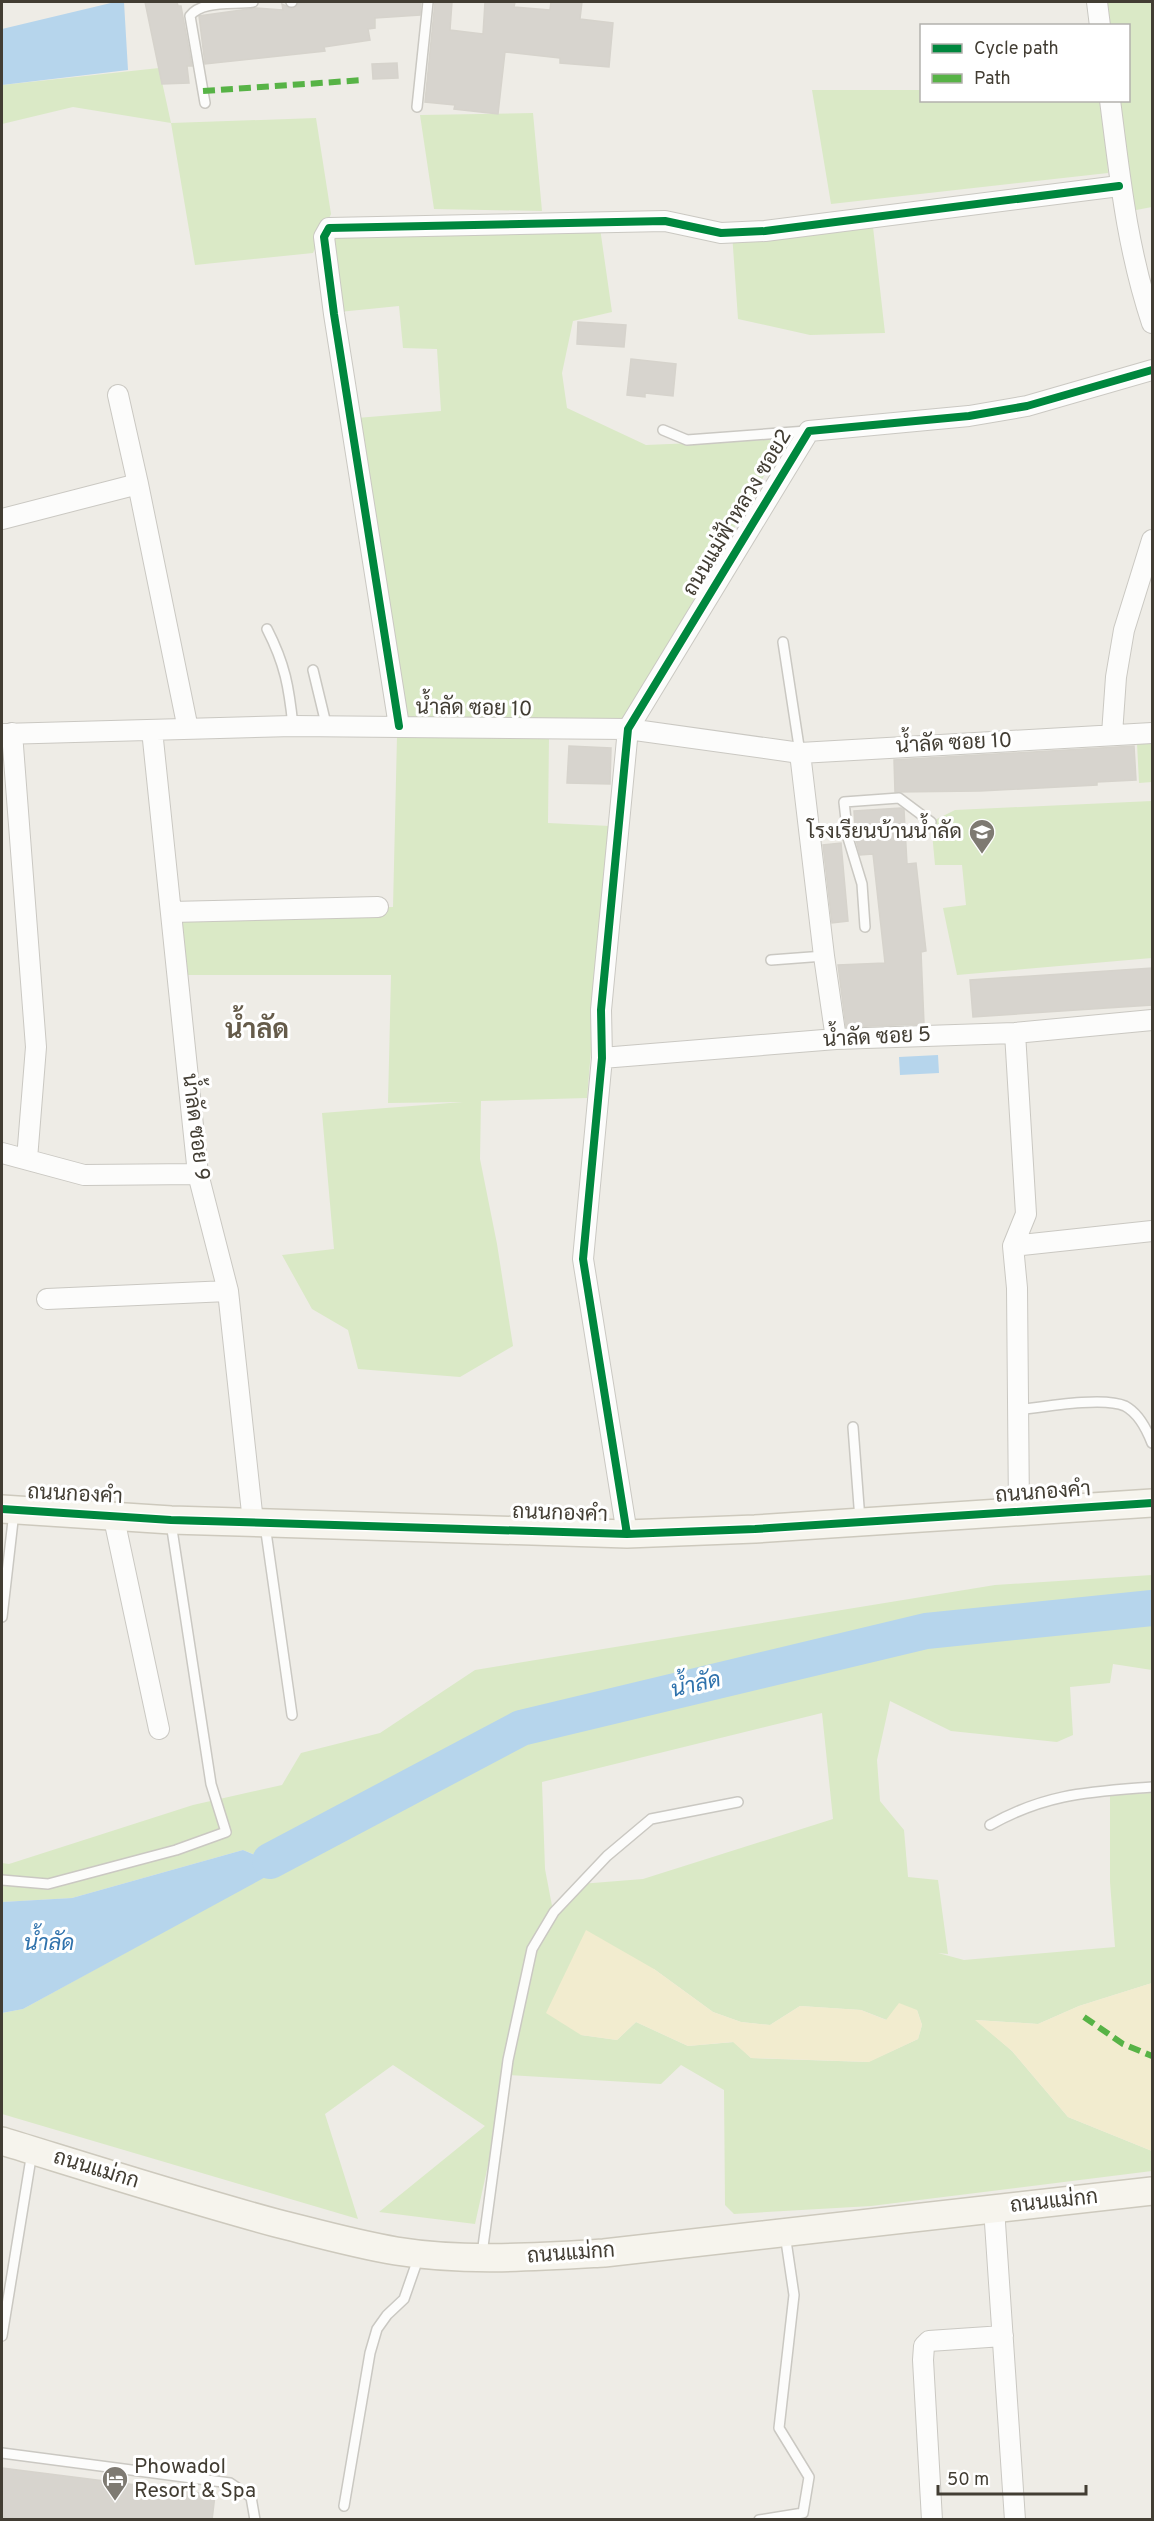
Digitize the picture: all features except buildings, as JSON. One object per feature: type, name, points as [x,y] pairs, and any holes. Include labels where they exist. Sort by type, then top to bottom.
[{"type":"street","points":[[1097,2],[1100,24]]},
{"type":"street","points":[[1110,102],[1119,186],[1130,247],[1152,323]]},
{"type":"street","points":[[399,726],[334,314],[324,237],[329,228],[665,221],[721,233],[754,232],[1119,186]]},
{"type":"street","name":"ถนนแม่ฟ้าหลวง ซอย2","points":[[628,729],[809,431],[969,416],[1027,406],[1152,370]]},
{"type":"street","points":[[118,396],[188,729]]},
{"type":"street","points":[[2,519],[138,484]]},
{"type":"street","points":[[1113,734],[1116,677],[1124,630],[1152,540]]},
{"type":"street","name":"น้ำลัด ซอย 10","points":[[7,734],[293,726],[628,729],[800,753],[1152,733]]},
{"type":"street","points":[[627,1534],[583,1259],[602,1058],[601,1010],[628,729]]},
{"type":"street","name":"น้ำลัด ซอย 9","points":[[152,730],[198,1174],[228,1291],[259,1522]]},
{"type":"street","points":[[7,734],[36,1047],[27,1160]]},
{"type":"street","points":[[800,753],[836,1039]]},
{"type":"street","points":[[171,912],[378,907]]},
{"type":"street","name":"น้ำลัด ซอย 5","points":[[602,1058],[836,1039],[1015,1033],[1152,1020]]},
{"type":"street","points":[[1015,1033],[1026,1214],[1013,1246],[1017,1288],[1019,1513]]},
{"type":"street","points":[[2,1153],[84,1175],[198,1174]]},
{"type":"street","points":[[1013,1246],[1152,1231]]},
{"type":"street","points":[[47,1299],[228,1291]]},
{"type":"street","name":"ถนนกองคำ","points":[[8,1509],[113,1514],[171,1520],[627,1534],[860,1523],[1152,1503]]},
{"type":"street","points":[[113,1514],[159,1729]]},
{"type":"street","name":"ถนนแม่กก","points":[[2,2141],[216,2207],[339,2239],[420,2253],[482,2257],[604,2253],[1152,2191]]},
{"type":"street","points":[[994,2208],[1016,2520]]},
{"type":"street","points":[[933,2520],[924,2346],[929,2341],[1003,2336]]},
{"type":"lane","points":[[205,103],[190,16],[195,8],[203,6],[253,2]]},
{"type":"lane","points":[[417,107],[428,2]]},
{"type":"lane","points":[[663,430],[687,440],[809,431]]},
{"type":"lane","points":[[267,629],[283,661],[289,681],[293,726]]},
{"type":"lane","points":[[783,642],[800,753]]},
{"type":"lane","points":[[313,670],[327,728]]},
{"type":"lane","points":[[865,927],[861,884],[848,838],[844,802],[899,798],[931,822]]},
{"type":"lane","points":[[771,960],[824,956]]},
{"type":"lane","points":[[1018,1410],[1085,1402],[1124,1406],[1139,1419],[1152,1443]]},
{"type":"lane","points":[[853,1427],[860,1523]]},
{"type":"lane","points":[[2,1617],[8,1509]]},
{"type":"lane","points":[[2,1880],[48,1884],[176,1850],[225,1832],[211,1784],[171,1520]]},
{"type":"lane","points":[[259,1522],[292,1715]]},
{"type":"lane","points":[[990,1825],[1017,1810],[1052,1797],[1152,1787]]},
{"type":"lane","points":[[482,2257],[508,2060],[532,1949],[554,1912],[607,1856],[651,1819],[738,1802]]},
{"type":"lane","points":[[2,2336],[33,2150]]},
{"type":"lane","points":[[759,2520],[804,2513],[809,2477],[779,2428],[786,2384],[794,2295],[785,2232]]},
{"type":"lane","points":[[344,2506],[370,2353],[377,2329],[387,2315],[404,2299],[420,2253]]},
{"type":"lane","points":[[2,2453],[230,2484],[251,2497],[255,2520]]},
{"type":"green space","points":[[1098,2],[1152,2],[1152,207],[1131,211],[1114,102],[1130,102],[1130,24],[1102,24]]},
{"type":"green space","points":[[159,68],[171,123],[73,107],[2,124],[2,85]]},
{"type":"green space","points":[[812,90],[920,90],[920,102],[1104,102],[1108,173],[831,204]]},
{"type":"green space","points":[[533,113],[542,211],[434,209],[420,115]]},
{"type":"green space","points":[[316,118],[331,214],[313,253],[195,265],[171,123]]},
{"type":"green space","points":[[872,218],[885,333],[810,335],[738,319],[732,233]]},
{"type":"green space","points":[[600,228],[612,312],[573,321],[562,373],[567,408],[646,445],[785,439],[626,719],[406,717],[357,418],[441,411],[437,349],[403,348],[399,306],[339,312],[330,236]]},
{"type":"green space","points":[[397,736],[549,737],[548,823],[610,826],[587,1098],[481,1101],[480,1159],[497,1244],[513,1346],[460,1377],[358,1369],[348,1330],[312,1309],[282,1255],[334,1249],[322,1113],[463,1102],[388,1103],[391,975],[188,975],[180,912],[393,907]]},
{"type":"green space","points":[[1152,742],[1152,782],[1139,783],[1137,743]]},
{"type":"green space","points":[[1152,801],[1152,958],[957,975],[943,908],[966,905],[962,865],[935,865],[931,822],[955,810]]},
{"type":"green space","points":[[1152,1575],[1152,1670],[1113,1664],[1110,1683],[1070,1687],[1073,1735],[1057,1742],[951,1731],[890,1701],[877,1760],[880,1801],[904,1830],[908,1877],[938,1880],[948,1954],[938,1953],[964,1960],[1115,1947],[1110,1882],[1110,1795],[1152,1793],[1152,1983],[1079,2006],[1038,2024],[976,2020],[1012,2051],[1068,2117],[1152,2151],[1152,2171],[871,2206],[734,2214],[725,2205],[724,2090],[681,2065],[661,2084],[508,2075],[475,2224],[379,2212],[485,2126],[393,2065],[325,2114],[358,2219],[2,2114],[2,2013],[23,2009],[283,1866],[243,1850],[72,1898],[2,1902],[2,1863],[9,1864],[193,1805],[282,1785],[301,1753],[380,1733],[475,1670],[995,1585]],"holes":[[[822,1713],[833,1819],[643,1879],[580,1884],[553,1911],[545,1869],[542,1782]],[[654,1969],[713,2012],[741,2022],[770,2025],[800,2006],[861,2010],[887,2020],[917,2010],[922,2025],[918,2039],[868,2062],[751,2058],[734,2042],[688,2046],[636,2022],[617,2040],[581,2035]]]},
{"type":"sand","points":[[586,1930],[654,1969],[713,2012],[741,2022],[770,2025],[800,2006],[861,2010],[886,2020],[899,2003],[917,2010],[922,2025],[918,2039],[869,2062],[751,2058],[733,2042],[688,2046],[636,2022],[617,2040],[581,2035],[546,2013]]},
{"type":"sand","points":[[1152,1983],[1152,2151],[1068,2117],[1012,2051],[975,2020],[1038,2024],[1079,2006]]},
{"type":"water","points":[[115,2],[124,2],[128,70],[2,85],[2,29]]},
{"type":"water","points":[[938,1055],[939,1073],[900,1075],[899,1057]]},
{"type":"water","name":"น้ำลัด","points":[[243,1850],[284,1867],[23,2009],[2,2013],[2,1902],[72,1898]]},
{"type":"waterway","name":"น้ำลัด","points":[[270,1861],[521,1728],[926,1631],[1152,1608]]},
{"type":"marked path","points":[[203,91],[364,80]]},
{"type":"marked path","points":[[1084,2017],[1123,2044],[1152,2056]]},
{"type":"cycle path","points":[[399,726],[334,314],[324,237],[329,228],[665,221],[721,233],[765,231],[1119,186]]},
{"type":"cycle path","points":[[627,1534],[583,1259],[602,1058],[601,1010],[628,729],[809,431],[969,416],[1027,406],[1152,370]]},
{"type":"cycle path","points":[[2,1509],[171,1520],[627,1534],[755,1529],[1152,1503]]},
{"type":"place","name":"โรงเรียนบ้านน้ำลัด","points":[[982,855]]},
{"type":"place","name":"Phowadol Resort & Spa","points":[[115,2502]]},
{"type":"district","name":"น้ำลัด","points":[[257,1031]]}]
